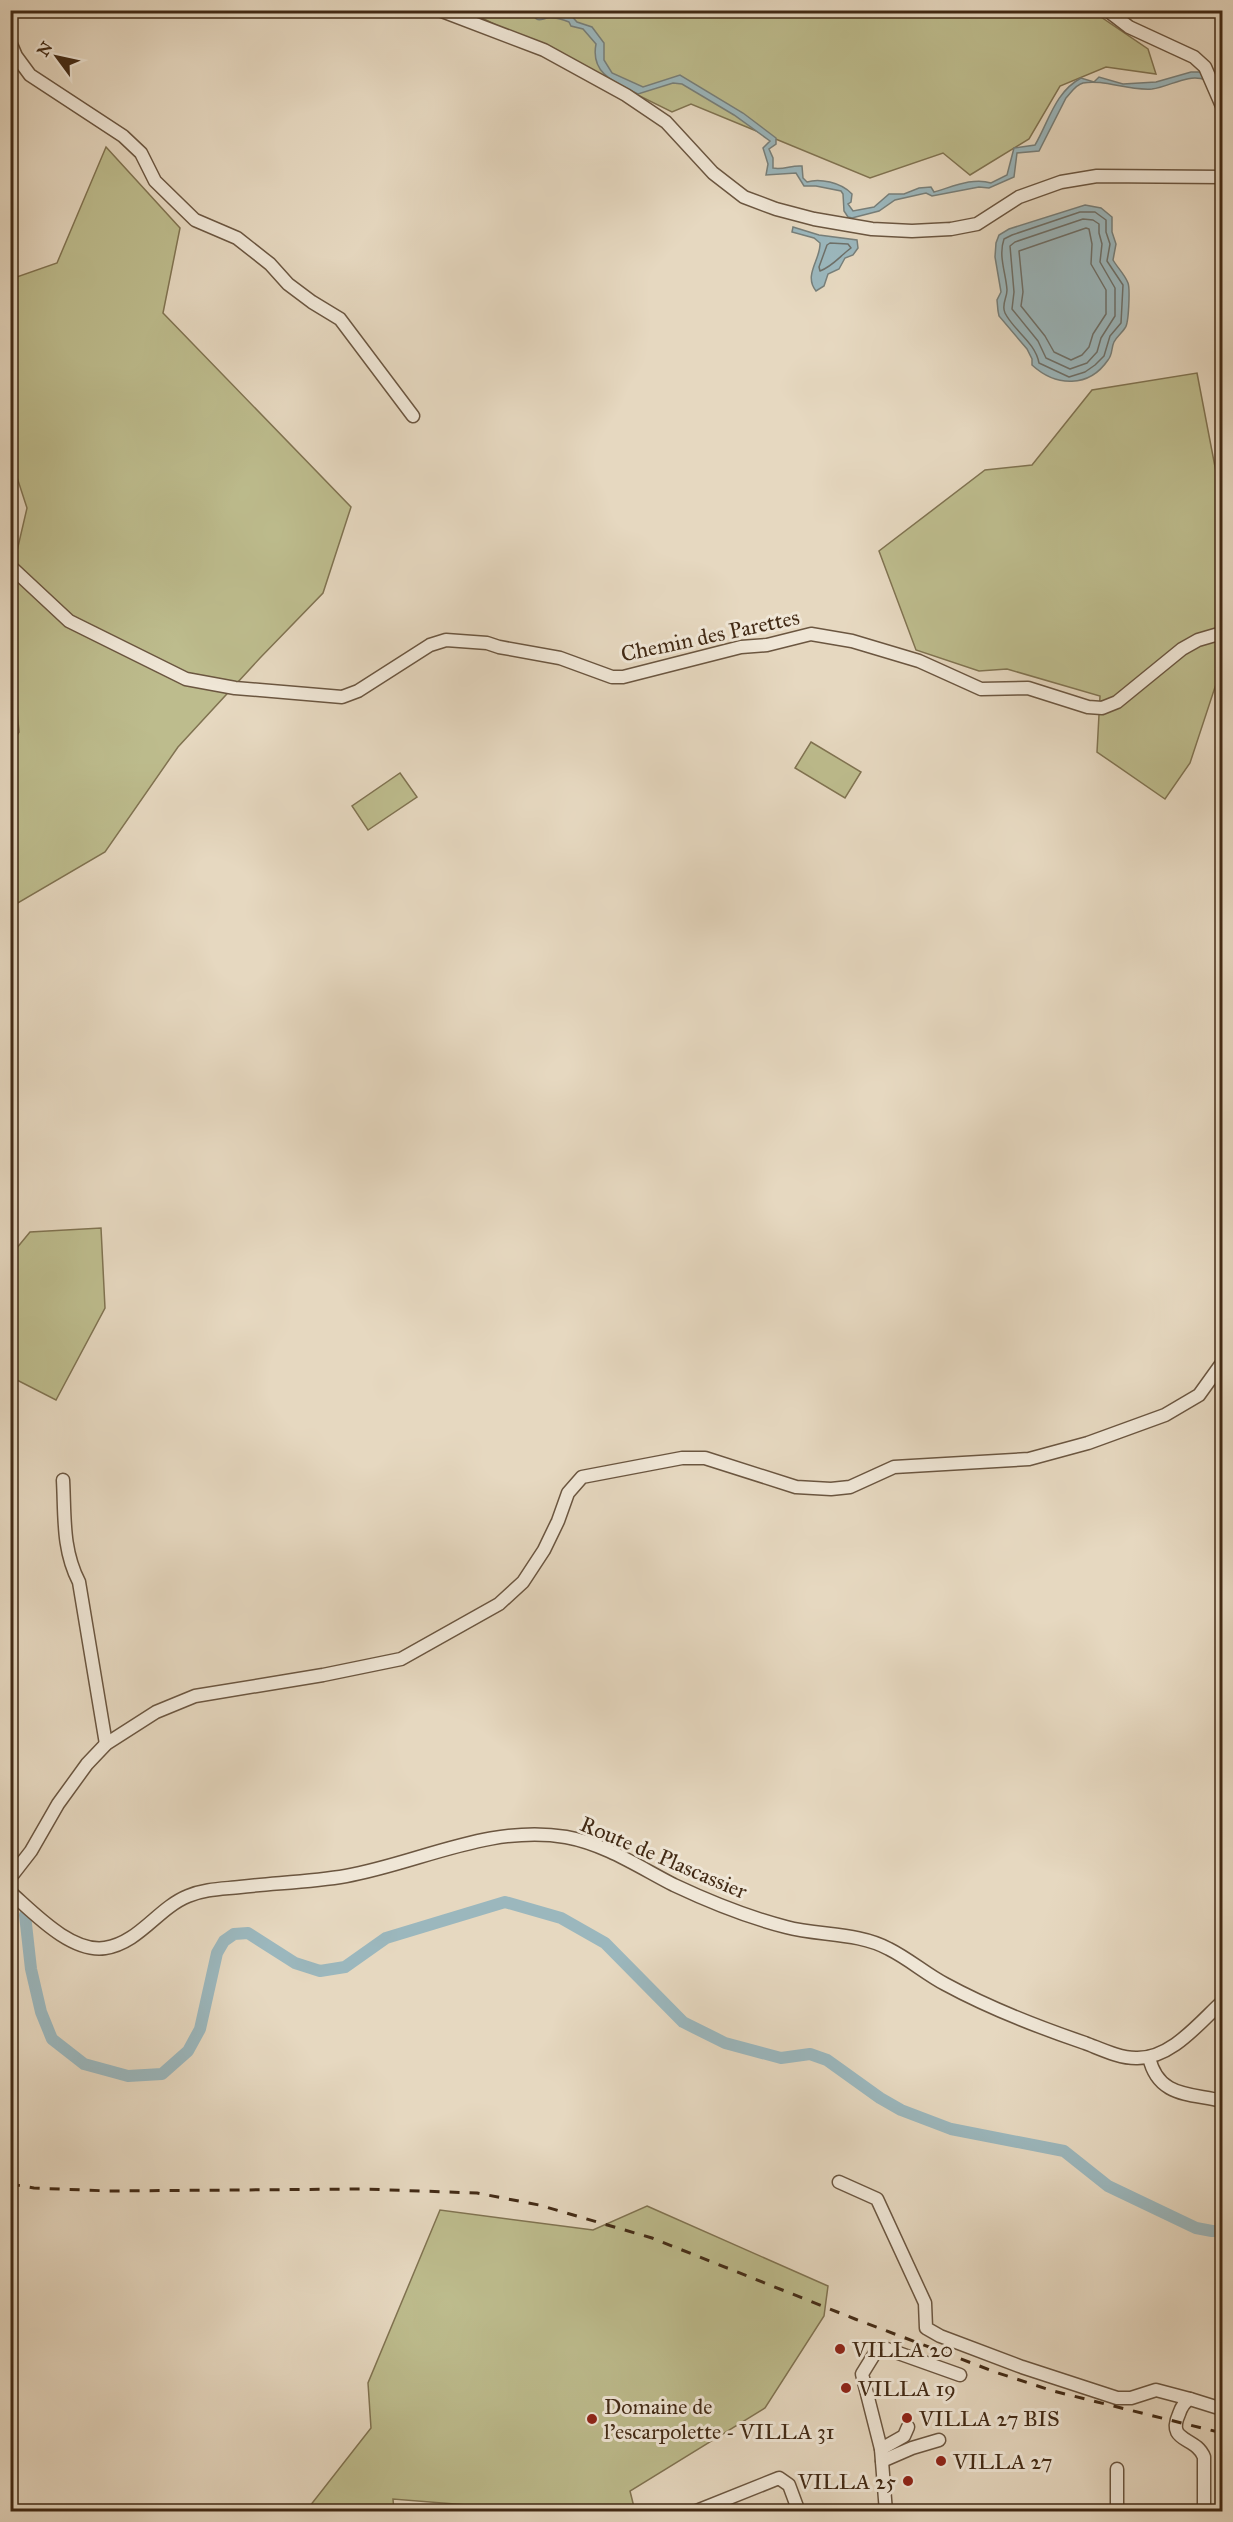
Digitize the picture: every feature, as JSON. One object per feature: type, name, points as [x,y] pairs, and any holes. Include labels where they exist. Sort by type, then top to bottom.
[{"type":"street","points":[[440,10],[544,50],[626,95],[666,122],[714,173],[744,197],[776,209],[814,219],[872,230],[951,229],[977,224],[1019,197],[1061,182],[1097,176],[1222,177]]},
{"type":"street","points":[[1107,10],[1129,27],[1194,57],[1206,71],[1222,106]]},
{"type":"street","points":[[10,42],[16,56],[30,75],[123,136],[141,153],[155,181],[195,220],[237,238],[270,264],[288,284],[340,319],[413,416]]},
{"type":"street","name":"Chemin des Parettes","points":[[10,566],[69,621],[186,679],[236,688],[277,690],[325,698],[342,698],[358,691],[430,645],[446,640],[487,643],[560,658],[612,677],[623,677],[741,647],[768,645],[811,634],[852,641],[919,661],[981,689],[1028,688],[1074,704],[1102,708],[1117,702],[1182,649],[1198,640],[1222,633]]},
{"type":"street","points":[[10,1878],[31,1851],[64,1796],[87,1764],[106,1744],[156,1712],[195,1696],[323,1676],[401,1659],[499,1604],[523,1582],[544,1550],[568,1493],[582,1477],[682,1458],[705,1458],[796,1487],[831,1489],[850,1487],[894,1467],[1029,1459],[1088,1443],[1166,1415],[1199,1395],[1222,1363]]},
{"type":"street","points":[[63,1480],[64,1536],[71,1566],[79,1582],[106,1744]]},
{"type":"street","name":"Route de Plascassier","points":[[10,1892],[62,1936],[84,1945],[104,1948],[129,1939],[185,1897],[213,1888],[310,1881],[350,1875],[512,1834],[564,1837],[596,1846],[622,1857],[677,1886],[728,1909],[788,1928],[853,1938],[887,1948],[944,1984],[986,2004],[1073,2039],[1134,2058],[1149,2057]]},
{"type":"street","points":[[1222,2002],[1179,2042],[1149,2057],[1158,2079],[1171,2091],[1222,2101]]},
{"type":"street","points":[[839,2182],[877,2199],[925,2303],[926,2328],[940,2336],[1022,2367],[1117,2398],[1131,2398],[1156,2390],[1222,2409]]},
{"type":"street","points":[[886,2511],[882,2455],[862,2374],[875,2353],[887,2349],[960,2375]]},
{"type":"street","points":[[1190,2399],[1185,2402],[1175,2429],[1178,2435],[1201,2450],[1204,2457],[1204,2511]]},
{"type":"street","points":[[882,2455],[904,2436],[909,2427]]},
{"type":"street","points":[[882,2455],[939,2440]]},
{"type":"street","points":[[1117,2469],[1118,2511]]},
{"type":"street","points":[[694,2511],[779,2478],[789,2485],[799,2511]]},
{"type":"shaded area","points":[[462,11],[1092,11],[1148,49],[1156,74],[1106,67],[1060,86],[1029,139],[970,175],[943,153],[870,178],[691,104],[672,112],[482,18]]},
{"type":"shaded area","points":[[106,147],[180,228],[163,313],[351,507],[323,593],[178,747],[105,852],[11,907],[11,745],[19,732],[11,648],[10,581],[27,508],[11,459],[11,279],[57,263]]},
{"type":"shaded area","points":[[1197,373],[1216,472],[1222,471],[1222,666],[1190,763],[1165,799],[1097,752],[1100,696],[1007,669],[979,671],[916,650],[879,551],[985,470],[1032,465],[1092,390]]},
{"type":"shaded area","points":[[811,742],[861,772],[845,798],[795,768]]},
{"type":"shaded area","points":[[400,773],[417,797],[368,830],[352,806]]},
{"type":"shaded area","points":[[101,1228],[105,1308],[56,1400],[11,1377],[11,1255],[30,1232]]},
{"type":"shaded area","points":[[647,2206],[828,2286],[824,2316],[765,2408],[630,2491],[635,2511],[492,2511],[480,2506],[393,2499],[394,2511],[306,2511],[371,2428],[368,2383],[440,2210],[593,2230]]},
{"type":"water","points":[[551,10],[569,13],[577,22],[592,27],[604,43],[604,60],[612,73],[643,87],[680,75],[743,113],[776,138],[776,144],[769,149],[773,158],[773,168],[802,166],[803,178],[807,182],[824,181],[842,186],[852,194],[851,202],[848,204],[853,211],[874,207],[889,194],[904,194],[919,188],[931,187],[934,192],[977,181],[991,183],[1007,175],[1014,148],[1035,145],[1059,99],[1072,84],[1081,78],[1094,82],[1099,77],[1123,84],[1156,82],[1191,72],[1202,72],[1222,79],[1222,89],[1199,78],[1185,79],[1152,89],[1091,82],[1080,84],[1066,98],[1039,151],[1017,153],[1014,177],[989,188],[979,187],[932,196],[926,193],[895,200],[879,211],[852,218],[848,217],[844,211],[841,191],[804,186],[796,173],[766,175],[768,164],[763,148],[770,141],[734,115],[682,84],[673,83],[638,94],[613,81],[601,70],[595,54],[596,44],[583,29],[571,26],[569,22],[559,19],[538,20],[531,11],[539,13]]},
{"type":"water","points":[[1085,205],[1101,208],[1112,217],[1112,232],[1116,244],[1113,260],[1128,283],[1129,306],[1125,328],[1114,342],[1110,358],[1091,376],[1082,380],[1062,380],[1041,372],[1032,365],[1027,349],[999,316],[997,300],[1001,292],[995,257],[996,243],[999,235],[1009,229]]},
{"type":"water","points":[[793,227],[819,235],[857,240],[858,248],[853,255],[845,258],[839,269],[828,274],[824,286],[816,291],[811,279],[820,243],[814,238],[792,232]]},
{"type":"waterway","points":[[25,1915],[31,1969],[41,2012],[52,2039],[84,2064],[128,2076],[162,2074],[188,2051],[200,2029],[217,1953],[224,1941],[234,1934],[248,1933],[295,1963],[320,1971],[345,1967],[386,1938],[505,1902],[561,1918],[605,1943],[683,2022],[725,2043],[781,2058],[810,2054],[827,2060],[880,2098],[901,2110],[951,2129],[1064,2151],[1108,2186],[1196,2228],[1222,2231]]},
{"type":"railway","points":[[10,2184],[34,2188],[109,2191],[363,2189],[477,2193],[539,2205],[652,2238],[998,2373],[1053,2391],[1222,2433]]},
{"type":"place","name":"VILLA 20","points":[[840,2349]]},
{"type":"place","name":"VILLA 19","points":[[846,2388]]},
{"type":"place","name":"VILLA 27 BIS","points":[[907,2418]]},
{"type":"place","name":"Domaine de l'escarpolette - VILLA 31","points":[[592,2419]]},
{"type":"place","name":"VILLA 27","points":[[941,2461]]},
{"type":"place","name":"VILLA 25","points":[[908,2481]]}]
